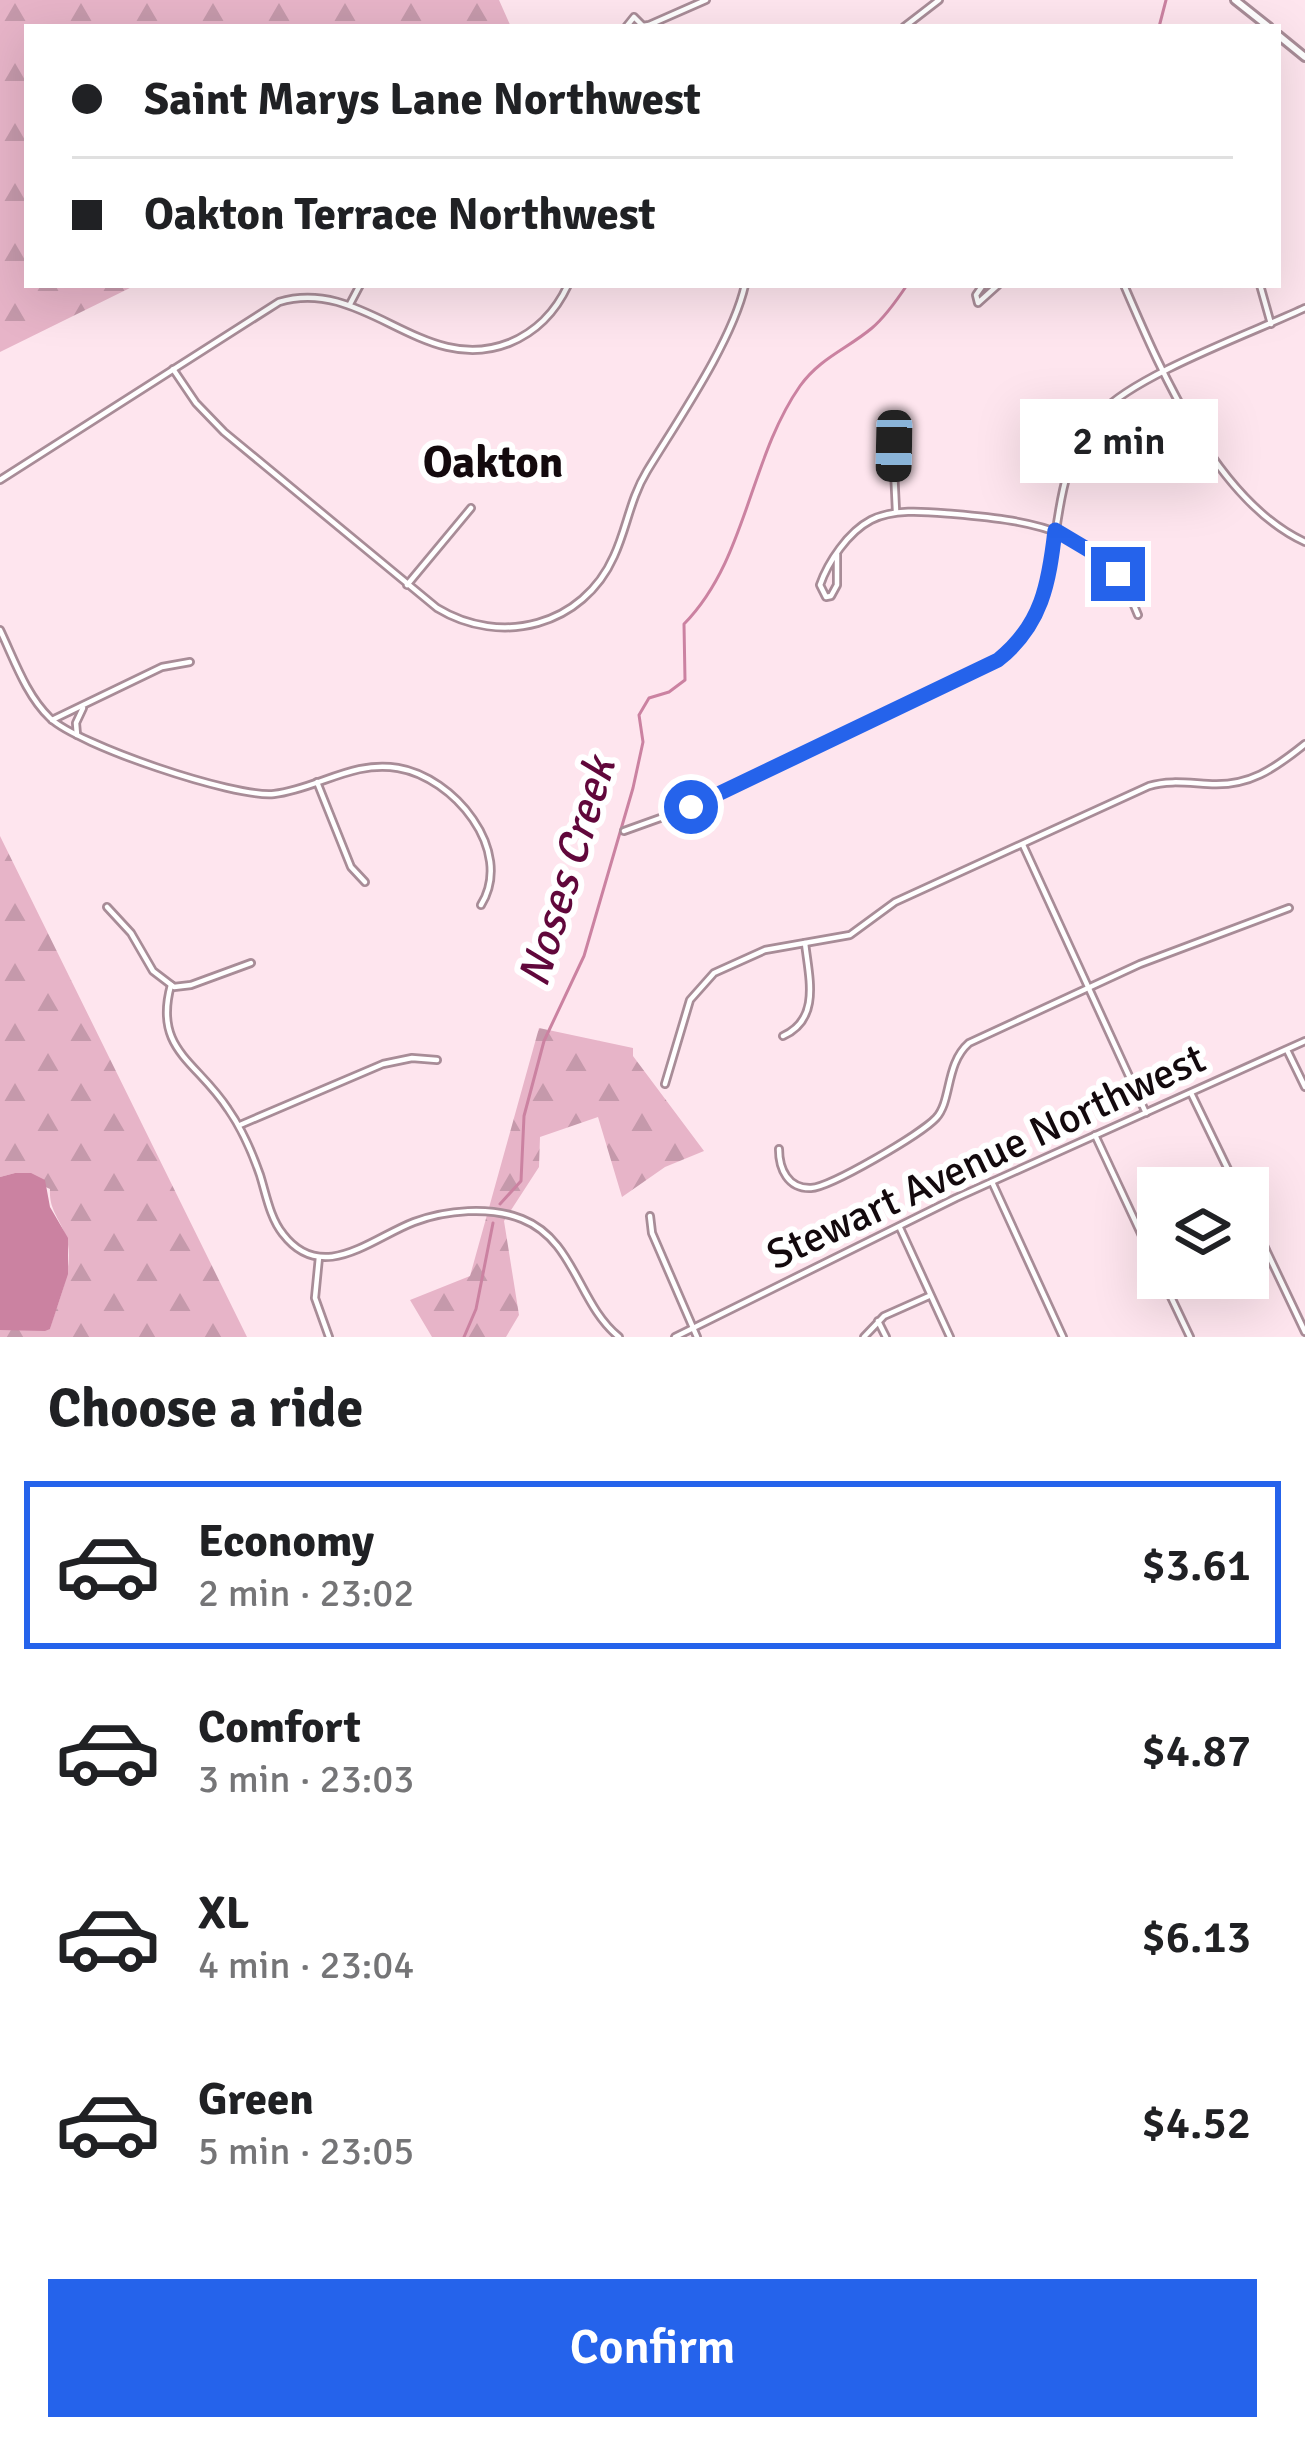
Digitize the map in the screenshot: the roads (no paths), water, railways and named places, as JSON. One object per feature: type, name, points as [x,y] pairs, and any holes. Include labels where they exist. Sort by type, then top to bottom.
[{"type":"street","points":[[647,24],[706,0]]},
{"type":"street","points":[[908,24],[939,0]]},
{"type":"street","points":[[1235,0],[1264,24]]},
{"type":"street","points":[[1281,37],[1305,57]]},
{"type":"street","points":[[350,304],[358,288]]},
{"type":"street","points":[[0,480],[279,302],[314,297],[350,304],[430,344],[474,351],[529,333],[552,311],[566,288]]},
{"type":"street","points":[[173,369],[216,425],[407,585],[455,619],[497,629],[536,625],[586,597],[613,560],[634,494],[732,322],[744,288]]},
{"type":"street","points":[[981,288],[976,295],[979,303],[995,288]]},
{"type":"street","points":[[1125,288],[1165,373],[1238,492],[1267,520],[1305,542]]},
{"type":"street","points":[[1261,288],[1271,324]]},
{"type":"street","points":[[624,831],[720,793],[998,660],[1023,637],[1040,611],[1063,478],[1091,426],[1124,393],[1305,308]]},
{"type":"street","points":[[896,440],[896,513]]},
{"type":"street","points":[[407,585],[471,508]]},
{"type":"street","points":[[837,554],[837,585],[826,597],[820,585],[837,554],[864,524],[896,513],[988,518],[1055,530],[1110,566],[1138,615]]},
{"type":"street","points":[[0,630],[31,694],[52,720],[77,735],[233,792],[275,794],[358,768],[382,766],[408,770],[442,786],[468,811],[484,844],[490,882],[481,905]]},
{"type":"street","points":[[52,720],[162,667],[190,662]]},
{"type":"street","points":[[77,735],[76,723],[87,704]]},
{"type":"street","points":[[665,1084],[690,1000],[701,984],[728,965],[765,950],[850,934],[895,902],[1158,783],[1232,784],[1256,778],[1305,744]]},
{"type":"street","points":[[317,782],[351,867],[365,881]]},
{"type":"street","points":[[651,812],[654,820]]},
{"type":"street","points":[[1022,843],[1146,1113]]},
{"type":"street","points":[[107,908],[128,928],[156,975],[171,985],[191,986],[250,963]]},
{"type":"street","points":[[779,1149],[779,1162],[788,1179],[805,1187],[822,1185],[913,1137],[940,1116],[954,1061],[969,1042],[1088,987],[1289,908]]},
{"type":"street","points":[[783,1036],[801,1025],[811,1002],[806,944]]},
{"type":"street","points":[[171,985],[165,1010],[168,1036],[210,1084],[238,1126],[280,1232],[294,1245],[319,1257],[348,1255],[430,1217],[484,1211],[511,1215],[539,1227],[557,1244],[604,1323],[619,1337]]},
{"type":"street","name":"Stewart Avenue Northwest","points":[[674,1337],[992,1181],[1305,1042]]},
{"type":"street","points":[[1287,1050],[1305,1087]]},
{"type":"street","points":[[238,1126],[383,1064],[412,1058],[436,1060]]},
{"type":"street","points":[[1191,1093],[1227,1167]]},
{"type":"street","points":[[1095,1135],[1137,1225]]},
{"type":"street","points":[[992,1181],[1063,1337]]},
{"type":"street","points":[[650,1216],[652,1233],[697,1337]]},
{"type":"street","points":[[900,1228],[950,1337]]},
{"type":"street","points":[[1269,1256],[1305,1331]]},
{"type":"street","points":[[319,1257],[315,1298],[329,1337]]},
{"type":"street","points":[[864,1337],[878,1321],[931,1295]]},
{"type":"street","points":[[1172,1299],[1190,1337]]},
{"type":"street","points":[[878,1321],[886,1337]]},
{"type":"waterway","name":"Noses Creek","points":[[1160,24],[1166,0]]},
{"type":"waterway","name":"Noses Creek","points":[[500,1204],[521,1181],[524,1116],[544,1041],[584,956],[633,788],[643,742],[639,715],[649,698],[685,680],[684,624],[722,570],[769,445],[800,386],[825,361],[877,324],[905,288]]},
{"type":"waterway","name":"Noses Creek","points":[[464,1337],[476,1309],[493,1223]]},
{"type":"district","name":"Oakton","points":[[493,462]]}]
